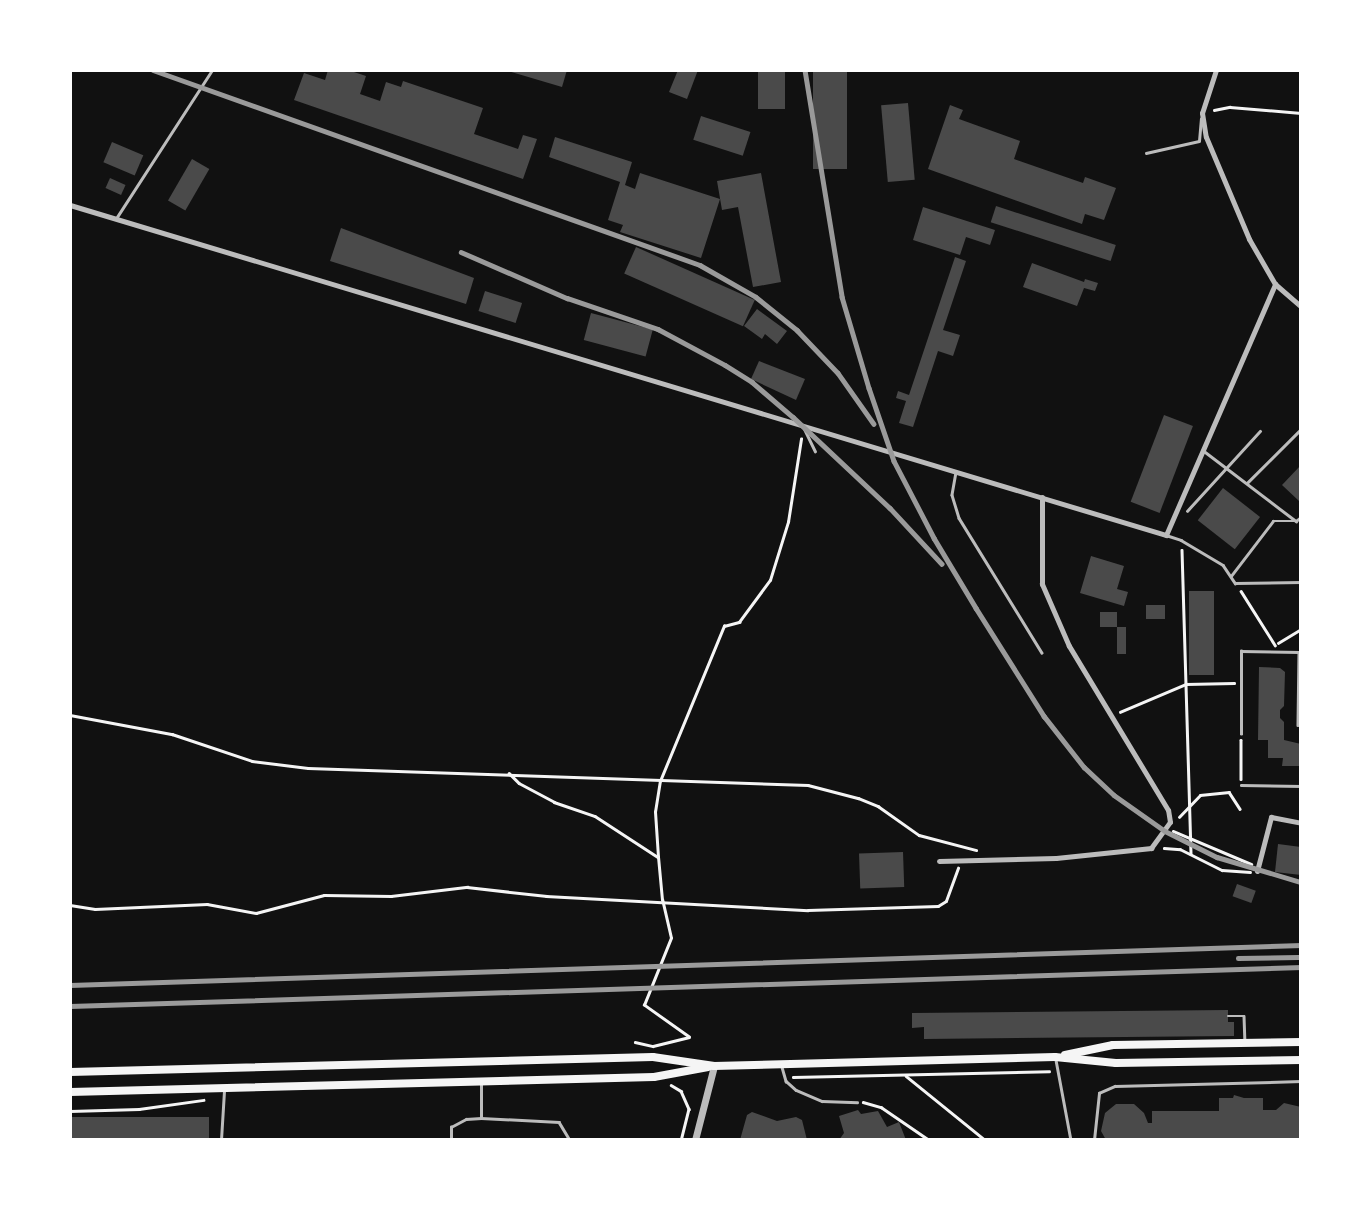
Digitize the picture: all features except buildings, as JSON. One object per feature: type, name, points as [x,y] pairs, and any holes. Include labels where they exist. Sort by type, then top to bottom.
[{"type":"main road","points":[[1055,1057],[1113,1045],[1219,1040],[1245,1043],[1301,1042]]},
{"type":"main road","points":[[70,1072],[653,1057],[714,1066]]},
{"type":"main road","points":[[70,1091],[654,1077],[714,1066],[1055,1057],[1116,1063],[1301,1060]]},
{"type":"street","points":[[1216,70],[1202,113],[1206,137],[1249,239],[1275,284],[1301,307]]},
{"type":"street","points":[[70,205],[1166,535],[1275,284]]},
{"type":"street","points":[[939,861],[1056,858],[1151,848],[1168,825],[1168,810],[1069,646],[1042,584],[1042,498]]},
{"type":"street","points":[[1257,869],[1270,817],[1301,822]]},
{"type":"street","points":[[695,1140],[714,1066]]},
{"type":"lane","points":[[116,219],[212,70]]},
{"type":"lane","points":[[1146,153],[1199,141],[1202,113]]},
{"type":"lane","points":[[803,426],[814,450]]},
{"type":"lane","points":[[1247,484],[1301,429]]},
{"type":"lane","points":[[1187,511],[1260,431]]},
{"type":"lane","points":[[1203,450],[1296,522]]},
{"type":"lane","points":[[956,472],[952,495],[958,518],[1042,653]]},
{"type":"lane","points":[[1231,576],[1273,521],[1296,522],[1301,517]]},
{"type":"lane","points":[[1166,535],[1181,540],[1223,565],[1235,583],[1301,582]]},
{"type":"lane","points":[[1241,734],[1241,651],[1299,652],[1301,725]]},
{"type":"lane","points":[[1241,785],[1301,786]]},
{"type":"lane","points":[[1228,1016],[1244,1016],[1245,1043]]},
{"type":"lane","points":[[1055,1057],[1071,1140]]},
{"type":"lane","points":[[782,1064],[784,1077],[796,1090],[817,1099],[856,1102]]},
{"type":"lane","points":[[481,1081],[481,1118]]},
{"type":"lane","points":[[1094,1140],[1099,1093],[1115,1086],[1301,1082]]},
{"type":"lane","points":[[221,1140],[224,1088]]},
{"type":"lane","points":[[451,1140],[451,1127],[466,1119],[481,1118],[559,1122],[570,1140]]},
{"type":"path","points":[[1202,113],[1230,107],[1301,113]]},
{"type":"path","points":[[635,1042],[653,1046],[689,1037],[644,1004],[671,937],[662,900],[658,857],[656,812],[660,781],[724,626],[739,622],[771,580],[788,522],[803,426]]},
{"type":"path","points":[[1181,540],[1191,854]]},
{"type":"path","points":[[1235,583],[1279,652]]},
{"type":"path","points":[[1275,645],[1301,629]]},
{"type":"path","points":[[1111,716],[1186,684],[1241,683]]},
{"type":"path","points":[[70,715],[172,734],[252,761],[308,768],[509,773],[660,781],[761,781],[808,785],[858,797],[878,806],[919,835],[985,851]]},
{"type":"path","points":[[1241,734],[1241,785]]},
{"type":"path","points":[[509,773],[519,783],[554,802],[595,816],[658,857]]},
{"type":"path","points":[[1240,809],[1229,792],[1200,795],[1168,825],[1191,840],[1257,869]]},
{"type":"path","points":[[1151,848],[1168,847],[1191,854],[1222,870],[1257,869]]},
{"type":"path","points":[[70,905],[95,909],[207,904],[257,913],[324,895],[391,896],[467,887],[546,896],[662,900],[808,910],[938,906],[946,901],[960,861]]},
{"type":"path","points":[[784,1077],[1058,1071]]},
{"type":"path","points":[[904,1075],[985,1140]]},
{"type":"path","points":[[664,1083],[681,1091],[690,1109],[681,1140]]},
{"type":"path","points":[[856,1102],[881,1107],[929,1140]]},
{"type":"railway","points":[[153,70],[700,265],[756,297],[797,330],[838,373],[874,424]]},
{"type":"railway","points":[[805,70],[842,297],[869,388],[894,461],[934,538],[976,608],[1044,716],[1084,767],[1114,795],[1165,831],[1217,857],[1301,882]]},
{"type":"railway","points":[[461,252],[567,298],[658,329],[752,382],[890,508],[942,564]]},
{"type":"railway","points":[[70,985],[1301,945]]},
{"type":"railway","points":[[1238,958],[1298,957]]},
{"type":"railway","points":[[70,1006],[1301,967]]}]
